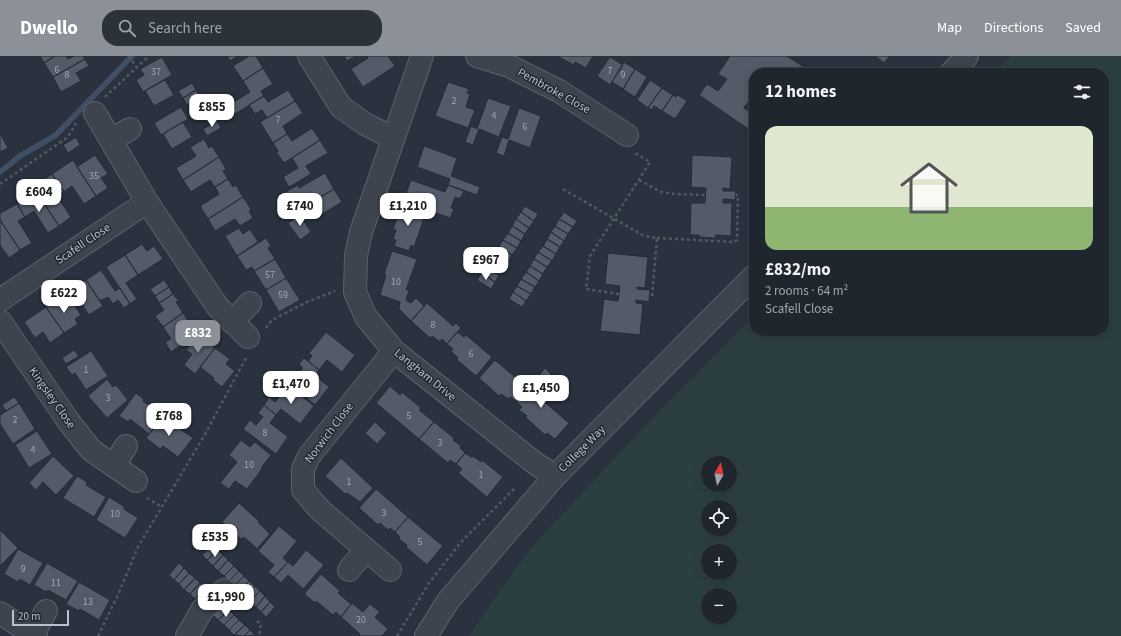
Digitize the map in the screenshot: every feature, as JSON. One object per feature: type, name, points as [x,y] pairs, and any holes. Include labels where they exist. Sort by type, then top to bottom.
[{"type":"street","points":[[309,56],[341,107],[365,124],[393,138]]},
{"type":"street","name":"Langham Drive","points":[[422,56],[361,232],[356,256],[355,292],[366,316],[394,351],[536,464],[554,476]]},
{"type":"street","name":"Pembroke Close","points":[[477,56],[509,66],[559,91],[627,135]]},
{"type":"street","points":[[956,68],[967,56]]},
{"type":"street","points":[[95,113],[147,202],[217,306],[251,340]]},
{"type":"street","points":[[111,140],[130,129]]},
{"type":"street","name":"Scafell Close","points":[[0,300],[147,202]]},
{"type":"street","name":"College Way","points":[[426,636],[448,601],[554,476],[749,281]]},
{"type":"street","points":[[232,322],[250,303]]},
{"type":"street","name":"Kingsley Close","points":[[0,321],[69,422],[91,450],[136,481]]},
{"type":"street","name":"Norwich Close","points":[[390,570],[320,510],[303,490],[303,469],[309,456],[321,440],[394,351]]},
{"type":"street","points":[[114,466],[126,446]]},
{"type":"street","points":[[349,570],[366,549]]},
{"type":"street","points":[[187,636],[202,610],[224,590]]},
{"type":"street","points":[[0,613],[34,635],[46,612]]},
{"type":"path","points":[[129,56],[137,68]]},
{"type":"path","points":[[619,294],[586,289],[590,256],[615,220],[650,162],[629,149],[627,135]]},
{"type":"path","points":[[639,180],[661,192],[706,195]]},
{"type":"path","points":[[563,189],[644,236],[734,242],[737,240],[738,225],[738,195],[736,195]]},
{"type":"path","points":[[650,295],[652,296],[657,238]]},
{"type":"path","points":[[98,636],[118,595],[138,547],[204,436],[251,340],[272,320],[306,302],[355,283]]},
{"type":"path","points":[[397,636],[429,583],[461,542],[518,485],[536,464]]},
{"type":"path","points":[[257,621],[261,624],[259,636]]},
{"type":"shaded area","points":[[1011,56],[1121,56],[1121,636],[469,636],[526,554],[618,454],[749,321],[749,336],[1109,336],[1109,68],[999,68]]},
{"type":"building","points":[[40,56],[55,56],[44,63]]},
{"type":"building","points":[[55,56],[66,56],[68,59],[74,56],[83,56],[85,59],[53,77],[44,63]]},
{"type":"building","points":[[227,56],[238,56],[230,61]]},
{"type":"building","points":[[249,56],[256,56],[263,68],[243,81],[233,66]]},
{"type":"building","points":[[344,56],[356,56],[347,61]]},
{"type":"building","points":[[367,56],[388,56],[395,66],[363,87],[351,69],[368,58]]},
{"type":"building","points":[[557,56],[593,56],[586,68],[575,62],[574,65]]},
{"type":"building","points":[[730,56],[787,56],[805,68],[749,68],[749,100],[744,108],[749,111],[749,130],[699,95],[707,84],[718,91],[727,79],[718,74]]},
{"type":"building","points":[[875,56],[890,56],[884,63]]},
{"type":"building","points":[[162,57],[172,75],[143,92],[136,80],[144,75],[140,69]]},
{"type":"building","points":[[610,57],[623,65],[610,85],[597,76]]},
{"type":"building","points":[[85,59],[89,66],[76,73],[81,81],[61,92],[53,77]]},
{"type":"building","points":[[624,62],[635,69],[623,89],[612,82]]},
{"type":"building","points":[[263,68],[273,84],[261,91],[264,96],[235,114],[229,105],[250,92],[243,81]]},
{"type":"building","points":[[635,69],[647,77],[635,97],[623,89]]},
{"type":"building","points":[[165,80],[174,95],[154,106],[145,91]]},
{"type":"building","points":[[650,80],[662,88],[648,108],[637,100]]},
{"type":"building","points":[[448,82],[469,89],[467,93],[470,94],[466,107],[475,110],[468,128],[435,116]]},
{"type":"building","points":[[192,83],[196,90],[183,98],[178,91]]},
{"type":"building","points":[[662,88],[673,95],[662,111],[654,106],[652,110],[648,108]]},
{"type":"building","points":[[196,90],[201,97],[187,105],[183,98]]},
{"type":"building","points":[[288,90],[295,101],[267,118],[262,110],[255,114],[249,105],[264,96],[268,102]]},
{"type":"building","points":[[673,95],[676,97],[678,95],[687,101],[675,119],[662,111]]},
{"type":"building","points":[[488,98],[511,106],[499,137],[479,129],[473,145],[465,142],[471,126],[477,129]]},
{"type":"building","points":[[295,101],[303,113],[283,126],[287,134],[273,143],[260,122]]},
{"type":"building","points":[[181,107],[188,119],[161,135],[154,123]]},
{"type":"building","points":[[519,108],[541,116],[530,148],[509,140],[504,156],[496,153],[502,137],[508,139]]},
{"type":"building","points":[[217,121],[221,128],[207,136],[203,129]]},
{"type":"building","points":[[183,122],[192,137],[172,149],[163,134]]},
{"type":"building","points":[[312,128],[320,140],[284,163],[276,152],[278,151],[273,143],[287,134],[292,141]]},
{"type":"building","points":[[0,135],[8,148],[0,152]]},
{"type":"building","points":[[76,137],[80,145],[68,153],[63,145]]},
{"type":"building","points":[[204,139],[209,148],[212,146],[219,157],[183,180],[176,168],[196,156],[190,147]]},
{"type":"building","points":[[320,140],[328,153],[306,166],[311,174],[289,187],[283,177],[298,168],[292,158]]},
{"type":"building","points":[[424,146],[457,158],[451,176],[480,187],[477,195],[448,185],[450,179],[417,167]]},
{"type":"building","points":[[95,155],[108,174],[101,178],[108,188],[96,196],[77,167]]},
{"type":"building","points":[[692,155],[732,157],[730,189],[723,188],[723,191],[736,191],[735,200],[723,199],[723,203],[732,203],[731,236],[716,235],[715,238],[690,235],[691,203],[705,203],[706,188],[691,187]]},
{"type":"building","points":[[219,157],[226,169],[223,171],[228,179],[215,187],[210,180],[191,192],[183,180]]},
{"type":"building","points":[[73,160],[96,196],[84,204],[72,186],[64,192],[52,174]]},
{"type":"building","points":[[325,173],[334,189],[304,207],[296,194],[285,201],[282,194],[298,185],[299,188]]},
{"type":"building","points":[[52,174],[64,192],[57,196],[71,217],[59,226],[33,187]]},
{"type":"building","points":[[228,179],[233,187],[236,185],[243,197],[208,219],[200,206],[219,194],[215,187]]},
{"type":"building","points":[[411,180],[445,192],[448,185],[464,191],[460,199],[455,197],[451,208],[454,209],[450,218],[403,201]]},
{"type":"building","points":[[334,189],[342,202],[319,216],[312,202]]},
{"type":"building","points":[[40,197],[59,226],[48,233],[34,211],[25,217],[17,204],[26,198],[30,204]]},
{"type":"building","points":[[243,197],[251,209],[249,211],[253,218],[240,226],[235,219],[215,231],[208,219]]},
{"type":"building","points":[[17,204],[25,217],[18,221],[32,243],[20,250],[0,220],[0,213]]},
{"type":"building","points":[[402,204],[426,213],[414,247],[411,245],[409,251],[394,246],[396,240],[393,239],[396,230],[393,229]]},
{"type":"building","points":[[525,206],[538,214],[534,221],[521,212]]},
{"type":"building","points":[[521,212],[534,221],[529,228],[516,219]]},
{"type":"building","points":[[564,212],[577,221],[573,227],[559,219]]},
{"type":"building","points":[[300,215],[311,232],[300,240],[288,223]]},
{"type":"building","points":[[516,219],[529,228],[525,234],[512,226]]},
{"type":"building","points":[[559,219],[573,227],[568,234],[555,226]]},
{"type":"building","points":[[0,220],[20,250],[9,258],[0,245]]},
{"type":"building","points":[[512,226],[525,234],[521,241],[508,233]]},
{"type":"building","points":[[555,226],[568,234],[564,241],[551,232]]},
{"type":"building","points":[[239,228],[243,234],[250,229],[258,242],[237,256],[225,236]]},
{"type":"building","points":[[551,232],[564,241],[560,247],[547,239]]},
{"type":"building","points":[[508,233],[521,241],[517,248],[503,240]]},
{"type":"building","points":[[266,238],[271,246],[268,248],[275,259],[254,271],[252,267],[246,270],[237,256]]},
{"type":"building","points":[[547,239],[560,247],[556,254],[543,246]]},
{"type":"building","points":[[503,240],[517,248],[512,255],[499,246]]},
{"type":"building","points":[[142,244],[147,251],[154,246],[163,259],[138,275],[125,255]]},
{"type":"building","points":[[499,246],[512,255],[508,261],[495,253]]},
{"type":"building","points":[[543,246],[556,254],[552,261],[538,252]]},
{"type":"building","points":[[392,251],[417,259],[406,290],[409,290],[406,300],[411,303],[416,298],[424,306],[411,321],[399,309],[400,302],[380,295],[386,275],[384,274]]},
{"type":"building","points":[[538,252],[552,261],[547,267],[534,259]]},
{"type":"building","points":[[495,253],[508,261],[504,268],[490,260]]},
{"type":"building","points":[[608,253],[648,257],[645,288],[637,287],[637,289],[650,290],[649,302],[636,300],[636,303],[643,304],[640,335],[600,331],[604,299],[618,301],[620,286],[605,284]]},
{"type":"building","points":[[125,255],[138,275],[126,283],[137,299],[130,304],[106,267]]},
{"type":"building","points":[[275,259],[286,278],[266,290],[254,271]]},
{"type":"building","points":[[534,259],[547,267],[543,274],[530,266]]},
{"type":"building","points":[[490,260],[504,268],[499,275],[486,267]]},
{"type":"building","points":[[530,266],[543,274],[539,281],[526,272]]},
{"type":"building","points":[[486,267],[499,275],[495,282],[482,273]]},
{"type":"building","points":[[101,270],[115,291],[120,288],[130,304],[124,308],[118,300],[113,304],[108,297],[100,301],[86,280]]},
{"type":"building","points":[[526,272],[539,281],[535,287],[521,279]]},
{"type":"building","points":[[482,273],[495,282],[491,289],[477,280]]},
{"type":"building","points":[[286,278],[300,300],[279,312],[266,290]]},
{"type":"building","points":[[521,279],[535,287],[531,294],[517,286]]},
{"type":"building","points":[[86,280],[103,306],[89,315],[72,289]]},
{"type":"building","points":[[164,280],[169,287],[155,296],[150,289]]},
{"type":"building","points":[[517,286],[531,294],[526,301],[513,292]]},
{"type":"building","points":[[169,287],[173,294],[159,303],[155,296]]},
{"type":"building","points":[[513,292],[526,301],[522,307],[509,299]]},
{"type":"building","points":[[173,294],[179,301],[176,302],[183,313],[163,327],[155,316],[164,310],[159,303]]},
{"type":"building","points":[[60,298],[65,304],[71,300],[81,315],[75,319],[78,324],[64,333],[46,307]]},
{"type":"building","points":[[427,303],[453,326],[456,323],[461,328],[447,344],[442,339],[440,342],[432,336],[430,338],[411,321]]},
{"type":"building","points":[[46,307],[64,333],[50,343],[43,332],[35,338],[24,322]]},
{"type":"building","points":[[183,313],[194,329],[190,332],[193,337],[171,352],[165,342],[171,339],[163,327]]},
{"type":"building","points":[[326,332],[355,355],[342,372],[327,360],[319,370],[308,361],[312,356],[309,353]]},
{"type":"building","points":[[457,332],[464,337],[466,335],[492,357],[476,376],[457,360],[458,358],[451,351],[453,349],[447,344]]},
{"type":"building","points":[[198,335],[215,348],[195,374],[184,365],[192,354],[186,350]]},
{"type":"building","points":[[215,348],[230,359],[226,364],[235,371],[222,387],[213,380],[214,378],[200,367]]},
{"type":"building","points":[[74,350],[79,356],[66,364],[62,358]]},
{"type":"building","points":[[91,351],[108,376],[86,390],[75,373],[72,375],[66,367]]},
{"type":"building","points":[[304,358],[319,370],[315,375],[329,387],[315,405],[282,378],[290,369],[297,374],[303,368],[299,364]]},
{"type":"building","points":[[495,360],[522,383],[521,385],[526,390],[516,402],[510,397],[508,399],[501,394],[499,396],[479,378]]},
{"type":"building","points":[[545,368],[551,374],[534,393],[569,423],[555,439],[547,433],[545,435],[525,417],[527,416],[519,410],[522,407],[516,402]]},
{"type":"building","points":[[107,379],[113,387],[116,385],[128,400],[107,418],[88,396]]},
{"type":"building","points":[[288,385],[314,406],[300,424],[281,409],[276,415],[264,405],[269,397],[275,402]]},
{"type":"building","points":[[390,386],[400,395],[402,392],[421,408],[419,410],[434,422],[419,439],[376,403]]},
{"type":"building","points":[[136,393],[144,399],[143,401],[163,416],[149,434],[130,419],[128,422],[119,416]]},
{"type":"building","points":[[14,397],[19,403],[6,411],[2,405]]},
{"type":"building","points":[[19,403],[35,429],[13,444],[0,424],[0,415]]},
{"type":"building","points":[[264,405],[276,415],[270,423],[288,437],[276,454],[243,429],[250,420],[256,425],[263,417],[258,413]]},
{"type":"building","points":[[164,415],[174,422],[173,424],[193,438],[178,457],[163,446],[160,449],[146,438]]},
{"type":"building","points":[[375,422],[387,433],[377,444],[365,433]]},
{"type":"building","points":[[434,422],[454,438],[453,440],[461,446],[460,448],[465,453],[456,464],[450,460],[448,463],[419,439]]},
{"type":"building","points":[[37,431],[52,454],[29,468],[15,445]]},
{"type":"building","points":[[241,440],[250,447],[255,442],[271,455],[247,489],[235,481],[229,489],[220,483],[237,462],[229,455]]},
{"type":"building","points":[[465,453],[471,457],[473,456],[481,462],[482,460],[503,477],[487,497],[458,473],[462,469],[456,464]]},
{"type":"building","points":[[53,456],[74,476],[56,495],[43,482],[36,490],[29,483]]},
{"type":"building","points":[[341,458],[373,488],[360,502],[347,493],[345,494],[325,476]]},
{"type":"building","points":[[77,476],[87,482],[86,485],[106,497],[94,517],[63,498]]},
{"type":"building","points":[[376,489],[408,517],[395,532],[390,528],[388,530],[380,523],[378,525],[359,508]]},
{"type":"building","points":[[109,497],[125,507],[124,509],[138,518],[125,538],[96,520]]},
{"type":"building","points":[[239,503],[259,521],[258,522],[270,534],[257,549],[244,537],[241,539],[222,522]]},
{"type":"building","points":[[408,517],[443,546],[427,565],[406,547],[407,545],[399,539],[400,537],[395,532]]},
{"type":"building","points":[[279,526],[297,541],[283,558],[288,562],[274,577],[268,572],[274,565],[258,551]]},
{"type":"building","points":[[0,530],[18,548],[0,566]]},
{"type":"building","points":[[213,545],[218,550],[207,560],[202,555]]},
{"type":"building","points":[[18,549],[43,563],[30,585],[20,579],[18,582],[4,574]]},
{"type":"building","points":[[218,550],[223,555],[213,566],[207,560]]},
{"type":"building","points":[[306,550],[324,565],[303,589],[288,575],[281,583],[274,577],[288,562],[293,566]]},
{"type":"building","points":[[223,555],[228,560],[218,571],[213,566]]},
{"type":"building","points":[[228,560],[234,566],[224,576],[218,571]]},
{"type":"building","points":[[47,563],[78,581],[66,600],[48,590],[46,592],[34,585]]},
{"type":"building","points":[[179,563],[184,568],[174,580],[169,575]]},
{"type":"building","points":[[234,566],[239,571],[229,581],[224,576]]},
{"type":"building","points":[[184,568],[189,573],[179,584],[174,580]]},
{"type":"building","points":[[239,571],[244,576],[234,586],[229,581]]},
{"type":"building","points":[[189,573],[195,578],[184,590],[179,584]]},
{"type":"building","points":[[321,574],[340,591],[338,593],[351,604],[341,617],[336,612],[333,615],[316,601],[315,603],[304,594]]},
{"type":"building","points":[[244,576],[249,581],[240,591],[234,586]]},
{"type":"building","points":[[195,578],[200,583],[190,594],[184,590]]},
{"type":"building","points":[[249,581],[255,586],[245,596],[240,591]]},
{"type":"building","points":[[79,582],[110,600],[99,620],[80,609],[79,611],[66,604]]},
{"type":"building","points":[[200,583],[205,588],[195,599],[190,594]]},
{"type":"building","points":[[255,586],[260,591],[250,601],[245,596]]},
{"type":"building","points":[[205,588],[210,593],[200,604],[195,599]]},
{"type":"building","points":[[260,591],[265,596],[256,607],[250,601]]},
{"type":"building","points":[[265,596],[270,602],[261,612],[256,607]]},
{"type":"building","points":[[270,602],[275,607],[266,617],[261,612]]},
{"type":"building","points":[[352,603],[363,612],[370,604],[380,612],[375,617],[388,629],[382,636],[359,636],[360,634],[341,617]]},
{"type":"building","points":[[223,605],[229,610],[218,620],[213,615]]},
{"type":"building","points":[[229,610],[234,615],[224,625],[218,620]]},
{"type":"building","points":[[234,615],[239,620],[229,630],[224,625]]},
{"type":"building","points":[[239,620],[245,625],[234,635],[229,630]]},
{"type":"building","points":[[245,625],[250,630],[244,636],[234,635]]},
{"type":"building","points":[[250,630],[255,635],[244,636]]},
{"type":"waterway","points":[[0,172],[20,156],[56,135],[132,56]]}]
